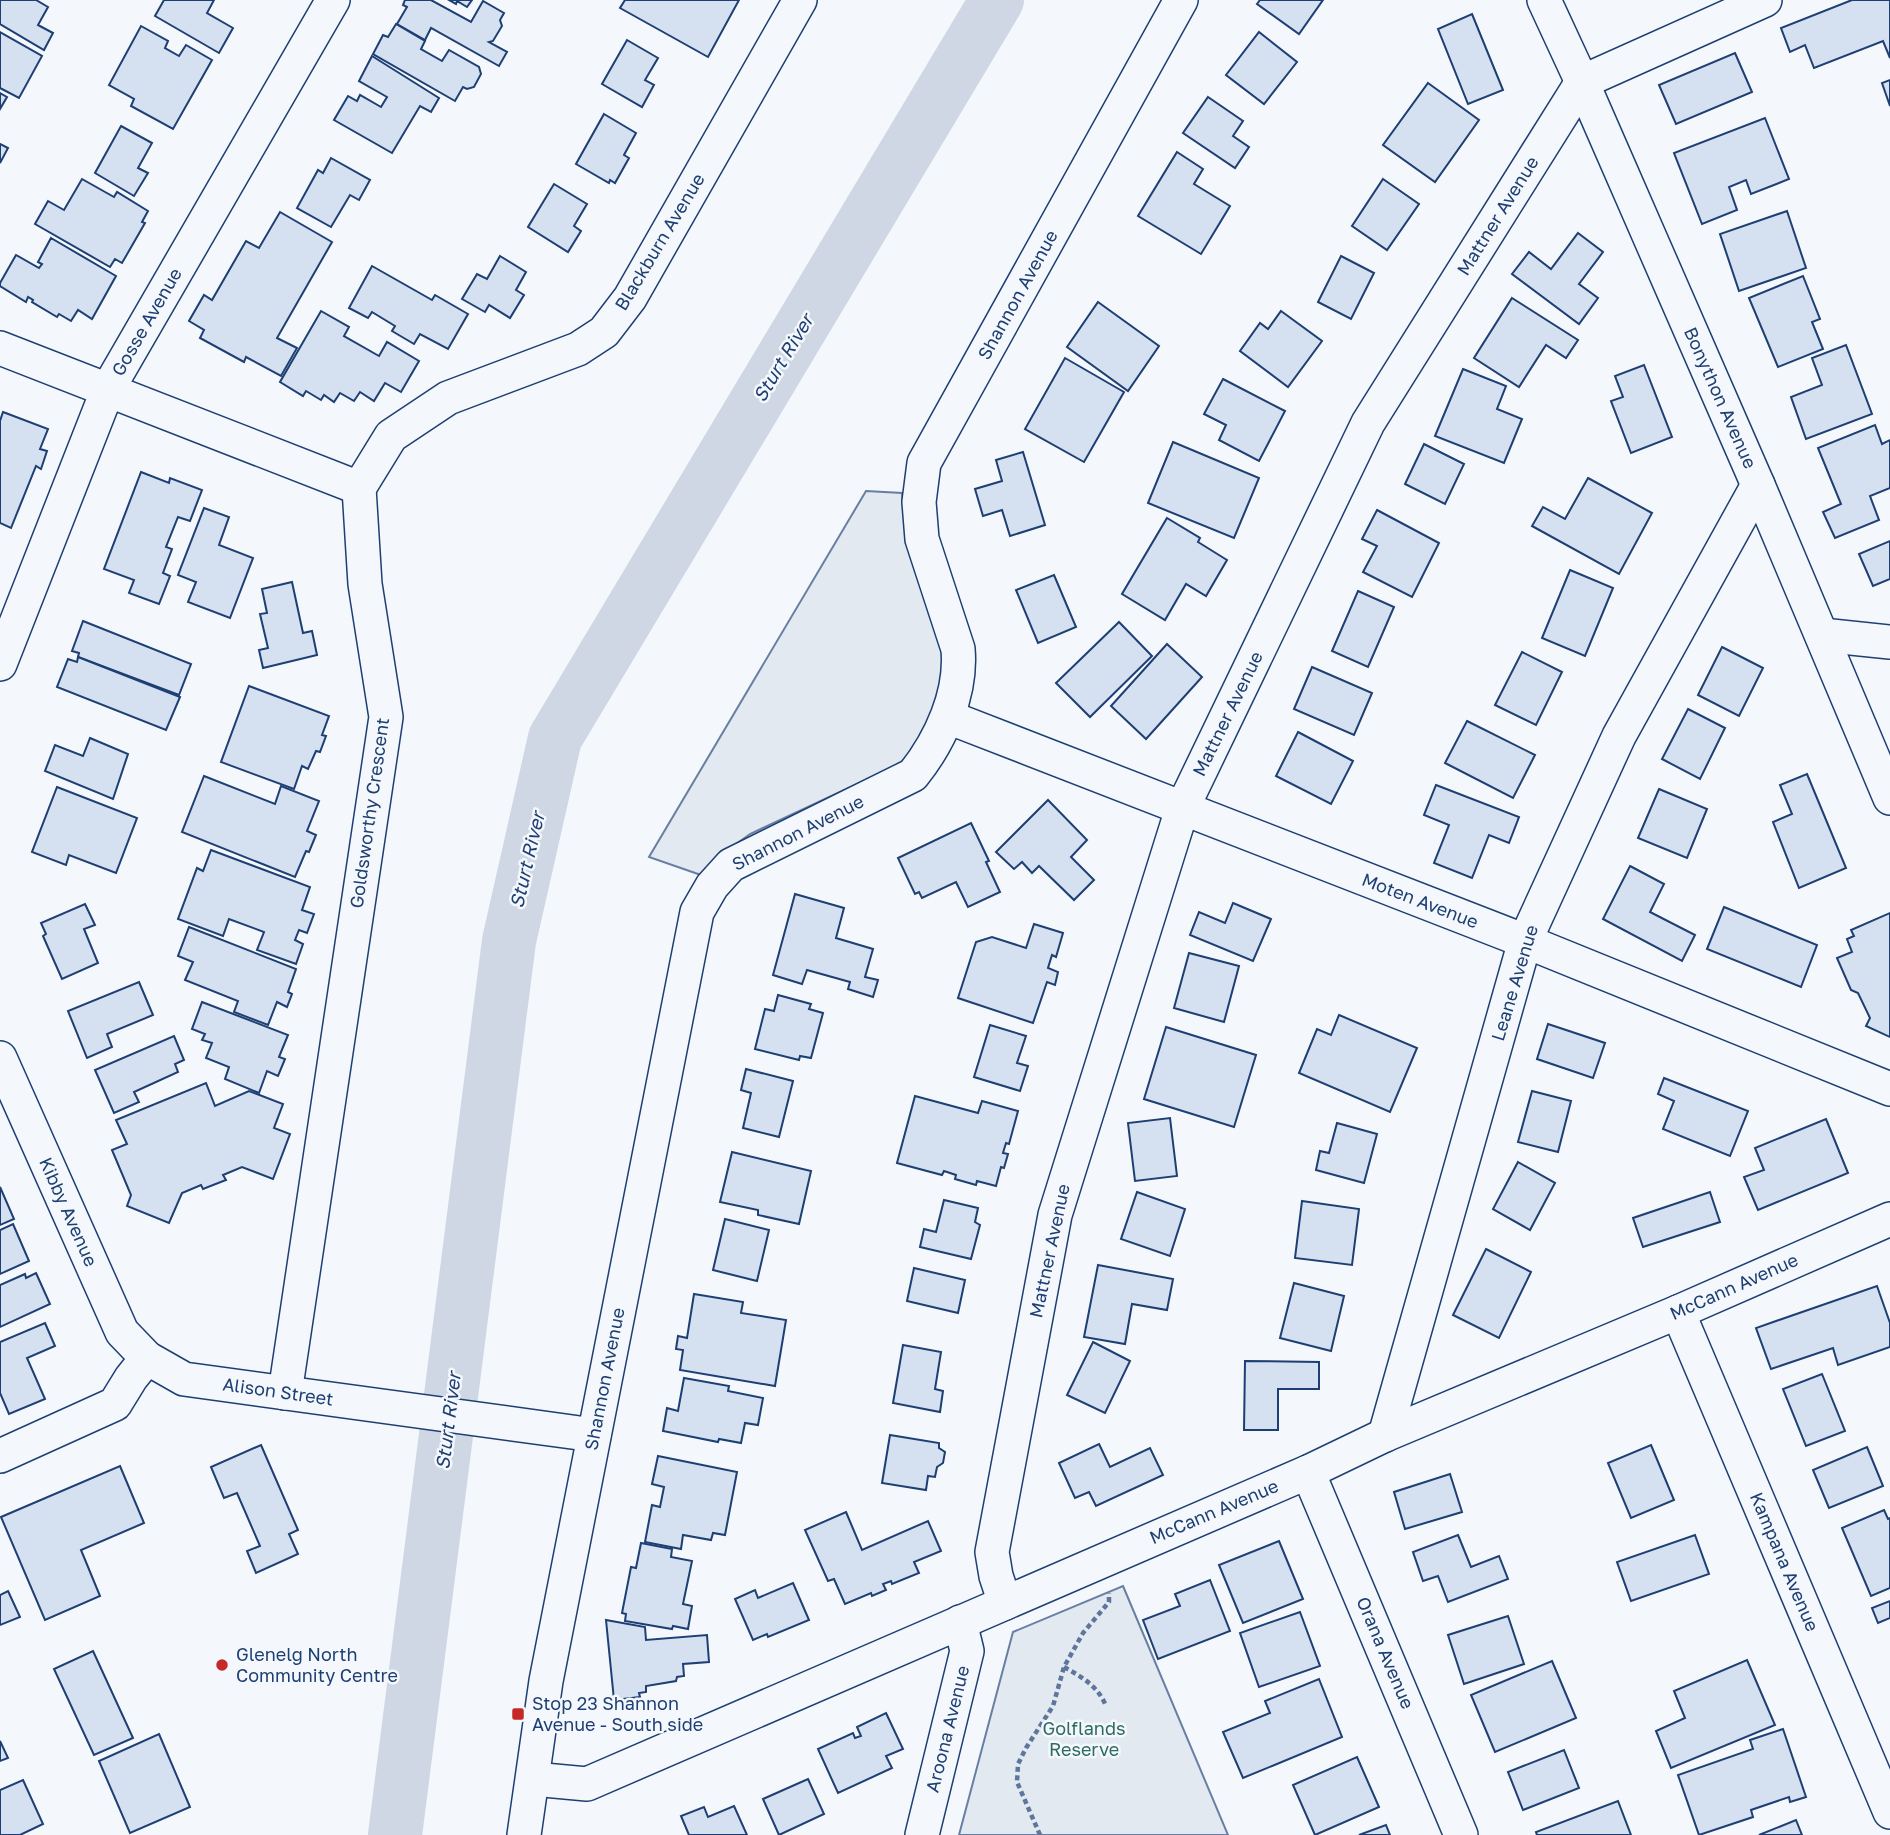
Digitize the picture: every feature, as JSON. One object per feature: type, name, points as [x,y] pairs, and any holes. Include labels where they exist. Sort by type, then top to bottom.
[{"type":"street","name":"Gosse Avenue","points":[[0,664],[108,389],[333,0]]},
{"type":"street","name":"Blackburn Avenue","points":[[359,488],[391,436],[448,398],[578,349],[604,332],[630,298],[800,0]]},
{"type":"street","name":"Shannon Avenue","points":[[524,1835],[546,1681],[697,912],[712,886],[731,865],[913,775],[948,718],[959,664],[958,649],[922,540],[919,502],[925,463],[1181,0]]},
{"type":"street","name":"Bonython Avenue","points":[[1544,0],[1758,485],[1890,798]]},
{"type":"street","points":[[1582,82],[1765,0]]},
{"type":"street","name":"Mattner Avenue","points":[[1005,1603],[992,1552],[1055,1215],[1182,808],[1368,423],[1582,82]]},
{"type":"street","points":[[0,348],[359,488]]},
{"type":"street","name":"Leane Avenue","points":[[1385,1435],[1525,941],[1619,736],[1758,485]]},
{"type":"street","name":"Goldsworthy Crescent","points":[[285,1393],[386,718],[365,584],[359,488]]},
{"type":"street","points":[[1822,635],[1890,642]]},
{"type":"street","name":"Moten Avenue","points":[[948,718],[1525,941],[1890,1089]]},
{"type":"street","name":"Kibby Avenue","points":[[0,1058],[122,1332],[147,1358]]},
{"type":"street","name":"McCann Avenue","points":[[533,1779],[587,1784],[1308,1472],[1385,1435],[1678,1312],[1890,1219]]},
{"type":"street","name":"Kampana Avenue","points":[[1678,1312],[1890,1812]]},
{"type":"street","points":[[0,1456],[115,1404],[147,1358]]},
{"type":"street","name":"Alison Street","points":[[147,1358],[184,1379],[594,1435]]},
{"type":"street","name":"Orana Avenue","points":[[1308,1472],[1461,1835]]},
{"type":"street","name":"Aroona Avenue","points":[[922,1835],[967,1651],[960,1622]]},
{"type":"path","points":[[1040,1835],[1017,1782],[1018,1764],[1054,1706],[1064,1667],[1083,1633],[1109,1602],[1110,1589]]},
{"type":"path","points":[[1064,1667],[1097,1690],[1106,1706]]},
{"type":"green space","points":[[866,491],[902,493],[904,517],[942,646],[945,678],[919,743],[900,764],[750,834],[725,852],[701,875],[649,857]]},
{"type":"green space","name":"Golflands Reserve","points":[[1123,1586],[1228,1835],[959,1835],[1013,1632]]},
{"type":"building","points":[[0,0],[36,0],[48,7],[38,25],[53,33],[44,50],[0,24]]},
{"type":"building","points":[[164,0],[214,0],[207,13],[233,28],[219,53],[155,16]]},
{"type":"building","points":[[405,0],[431,0],[471,22],[483,1],[504,13],[500,20],[502,26],[493,41],[489,42],[507,52],[499,66],[431,28],[425,40],[397,24],[407,7],[403,5]]},
{"type":"building","points":[[449,0],[472,0],[467,7]]},
{"type":"building","points":[[625,0],[739,0],[708,57],[620,8]]},
{"type":"building","points":[[1260,0],[1323,0],[1299,34],[1257,4]]},
{"type":"building","points":[[1852,0],[1890,0],[1890,58],[1883,41],[1814,68],[1805,45],[1790,52],[1781,28]]},
{"type":"building","points":[[1472,14],[1503,90],[1468,104],[1438,29]]},
{"type":"building","points":[[396,24],[425,41],[421,49],[442,61],[449,50],[479,67],[481,74],[474,87],[463,87],[455,101],[373,54],[383,35],[388,37]]},
{"type":"building","points":[[141,26],[168,41],[165,48],[179,56],[186,45],[212,60],[173,129],[131,106],[134,99],[109,85]]},
{"type":"building","points":[[0,32],[42,56],[19,98],[0,88]]},
{"type":"building","points":[[1259,32],[1297,62],[1264,104],[1226,75]]},
{"type":"building","points":[[627,40],[658,58],[645,80],[654,85],[642,107],[602,84]]},
{"type":"building","points":[[1735,53],[1752,92],[1676,124],[1659,85]]},
{"type":"building","points":[[372,56],[439,98],[431,112],[420,106],[392,153],[334,120],[348,96],[357,101],[360,95],[381,107],[387,97],[359,81]]},
{"type":"building","points":[[1890,80],[1890,106],[1882,83]]},
{"type":"building","points":[[1428,83],[1479,120],[1435,182],[1383,145]]},
{"type":"building","points":[[0,93],[7,97],[0,109]]},
{"type":"building","points":[[1208,97],[1243,121],[1233,136],[1249,147],[1235,168],[1183,133]]},
{"type":"building","points":[[604,114],[636,133],[624,155],[629,158],[615,183],[610,180],[609,183],[576,164]]},
{"type":"building","points":[[1765,118],[1789,179],[1751,194],[1746,180],[1729,187],[1737,210],[1702,224],[1674,153]]},
{"type":"building","points":[[121,126],[152,143],[138,168],[148,173],[134,196],[95,173]]},
{"type":"building","points":[[0,144],[8,148],[0,163]]},
{"type":"building","points":[[1177,152],[1203,169],[1194,184],[1230,206],[1201,254],[1138,216]]},
{"type":"building","points":[[331,158],[370,180],[359,200],[350,195],[331,227],[297,208],[318,170],[323,173]]},
{"type":"building","points":[[82,179],[114,197],[117,192],[148,211],[142,222],[145,223],[122,263],[115,259],[110,267],[35,224],[48,201],[64,210]]},
{"type":"building","points":[[1383,179],[1419,204],[1387,250],[1352,226]]},
{"type":"building","points":[[554,184],[587,204],[574,226],[581,231],[568,252],[528,227]]},
{"type":"building","points":[[1787,211],[1806,268],[1739,291],[1720,234]]},
{"type":"building","points":[[280,212],[332,242],[277,338],[297,348],[281,376],[246,357],[244,362],[200,338],[204,330],[189,321],[204,295],[212,300],[246,241],[259,248]]},
{"type":"building","points":[[1578,233],[1603,252],[1579,284],[1598,298],[1579,324],[1512,274],[1529,252],[1551,269]]},
{"type":"building","points":[[51,238],[116,276],[92,319],[78,310],[71,321],[59,314],[57,317],[28,297],[26,302],[0,286],[16,255],[39,268],[42,264],[38,262]]},
{"type":"building","points":[[500,256],[526,272],[516,290],[524,295],[510,318],[489,305],[485,312],[462,299],[477,274],[487,279]]},
{"type":"building","points":[[1341,256],[1374,273],[1351,319],[1318,302]]},
{"type":"building","points":[[372,266],[432,300],[435,295],[468,314],[448,349],[420,334],[414,344],[392,331],[395,326],[372,312],[368,318],[349,308]]},
{"type":"building","points":[[1803,276],[1820,319],[1812,322],[1823,349],[1778,367],[1749,298]]},
{"type":"building","points":[[1512,298],[1578,340],[1566,358],[1546,345],[1519,387],[1474,358]]},
{"type":"building","points":[[1098,302],[1159,346],[1128,391],[1067,347]]},
{"type":"building","points":[[321,311],[349,327],[344,336],[379,356],[387,342],[419,361],[401,392],[385,383],[374,401],[360,392],[354,401],[340,393],[334,402],[324,395],[321,400],[306,391],[303,396],[280,382]]},
{"type":"building","points":[[1281,311],[1322,341],[1288,387],[1240,351],[1260,323],[1268,329]]},
{"type":"building","points":[[1846,345],[1872,414],[1806,439],[1791,397],[1822,385],[1812,358]]},
{"type":"building","points":[[1065,358],[1124,392],[1084,462],[1025,429]]},
{"type":"building","points":[[1644,365],[1672,437],[1631,453],[1611,401],[1623,397],[1615,376]]},
{"type":"building","points":[[1463,369],[1506,386],[1497,409],[1522,419],[1504,463],[1435,436]]},
{"type":"building","points":[[1223,379],[1285,411],[1259,461],[1219,440],[1226,425],[1204,414]]},
{"type":"building","points":[[3,412],[48,429],[40,449],[47,451],[41,469],[36,466],[11,528],[0,523],[0,421]]},
{"type":"building","points":[[1875,425],[1882,444],[1890,440],[1890,488],[1870,496],[1879,520],[1835,538],[1823,512],[1841,504],[1818,448]]},
{"type":"building","points":[[1173,442],[1259,478],[1234,538],[1148,503]]},
{"type":"building","points":[[1424,444],[1464,464],[1445,504],[1405,484]]},
{"type":"building","points":[[1023,452],[1045,525],[1010,536],[1002,510],[983,516],[975,489],[1002,481],[996,460]]},
{"type":"building","points":[[141,472],[169,483],[170,478],[202,490],[190,521],[178,517],[166,547],[172,549],[163,573],[170,576],[159,604],[129,593],[134,580],[104,569]]},
{"type":"building","points":[[1588,478],[1652,513],[1619,574],[1532,526],[1543,507],[1565,519]]},
{"type":"building","points":[[204,508],[229,517],[219,545],[253,558],[230,618],[188,602],[196,582],[178,575]]},
{"type":"building","points":[[1377,510],[1439,543],[1412,597],[1363,572],[1377,546],[1362,539]]},
{"type":"building","points":[[1167,518],[1200,538],[1198,542],[1227,560],[1206,596],[1186,584],[1165,620],[1122,594]]},
{"type":"building","points":[[1890,541],[1890,579],[1873,586],[1859,554]]},
{"type":"building","points":[[1570,570],[1613,588],[1585,656],[1542,638]]},
{"type":"building","points":[[1054,575],[1076,627],[1038,643],[1016,590]]},
{"type":"building","points":[[292,582],[303,633],[312,631],[317,655],[263,668],[259,650],[268,648],[260,614],[267,613],[262,589]]},
{"type":"building","points":[[1358,591],[1394,607],[1368,667],[1332,651]]},
{"type":"building","points":[[83,621],[191,664],[179,695],[78,657],[79,653],[72,651]]},
{"type":"building","points":[[1119,622],[1152,656],[1090,717],[1056,683]]},
{"type":"building","points":[[1167,644],[1202,677],[1146,739],[1111,706]]},
{"type":"building","points":[[1722,647],[1763,668],[1739,716],[1698,695]]},
{"type":"building","points":[[1522,652],[1562,672],[1536,725],[1495,705]]},
{"type":"building","points":[[78,657],[180,697],[166,730],[57,687],[68,659],[77,662]]},
{"type":"building","points":[[1312,667],[1372,693],[1354,735],[1294,709]]},
{"type":"building","points":[[249,686],[329,716],[322,735],[326,736],[320,752],[316,751],[308,769],[302,766],[294,789],[221,762]]},
{"type":"building","points":[[1688,709],[1725,728],[1700,779],[1662,759]]},
{"type":"building","points":[[1467,721],[1535,755],[1513,798],[1445,763]]},
{"type":"building","points":[[1298,732],[1353,761],[1331,804],[1276,776]]},
{"type":"building","points":[[90,738],[128,754],[113,799],[45,771],[55,745],[83,756]]},
{"type":"building","points":[[1807,774],[1846,868],[1799,888],[1773,822],[1792,814],[1780,785]]},
{"type":"building","points":[[204,776],[275,804],[281,786],[319,801],[307,831],[316,835],[295,877],[182,832]]},
{"type":"building","points":[[1436,785],[1519,817],[1509,843],[1489,835],[1472,878],[1434,863],[1449,825],[1424,815]]},
{"type":"building","points":[[57,787],[137,818],[116,873],[69,855],[66,865],[32,852]]},
{"type":"building","points":[[1659,789],[1707,809],[1687,858],[1638,838]]},
{"type":"building","points":[[1048,800],[1087,840],[1071,857],[1094,880],[1074,900],[1039,866],[1032,873],[1022,862],[1014,869],[996,852]]},
{"type":"building","points":[[971,823],[1000,892],[968,907],[956,882],[922,898],[919,892],[915,894],[898,858]]},
{"type":"building","points":[[211,850],[310,887],[302,910],[314,914],[307,933],[299,930],[295,940],[303,944],[296,964],[257,950],[264,932],[229,919],[223,936],[178,919],[197,868],[203,871]]},
{"type":"building","points":[[1630,866],[1664,884],[1650,912],[1695,935],[1682,961],[1603,919]]},
{"type":"building","points":[[795,894],[844,908],[836,938],[873,949],[865,977],[878,980],[873,997],[848,989],[850,982],[807,970],[802,984],[773,975]]},
{"type":"building","points":[[1233,903],[1271,919],[1253,961],[1190,935],[1199,912],[1225,923]]},
{"type":"building","points":[[85,904],[95,925],[84,929],[98,963],[62,979],[43,936],[46,934],[41,923]]},
{"type":"building","points":[[1724,907],[1817,945],[1801,987],[1707,949]]},
{"type":"building","points":[[1890,913],[1890,1037],[1866,1026],[1870,1018],[1858,993],[1851,990],[1837,958],[1852,952],[1847,939],[1854,936],[1851,930]]},
{"type":"building","points":[[1034,924],[1063,933],[1056,957],[1052,955],[1048,968],[1058,972],[1055,985],[1047,982],[1033,1023],[958,998],[976,942],[992,937],[1026,948]]},
{"type":"building","points":[[189,927],[296,969],[288,992],[292,994],[287,1007],[277,1002],[268,1025],[234,1012],[238,1001],[185,980],[193,962],[178,956]]},
{"type":"building","points":[[1189,953],[1239,966],[1224,1022],[1174,1008]]},
{"type":"building","points":[[139,982],[153,1015],[107,1034],[112,1047],[87,1058],[68,1011]]},
{"type":"building","points":[[778,995],[811,1004],[809,1009],[823,1013],[811,1058],[800,1056],[799,1060],[755,1049],[765,1009],[774,1011]]},
{"type":"building","points":[[202,1002],[288,1035],[279,1057],[285,1059],[278,1076],[267,1071],[259,1093],[225,1079],[229,1067],[206,1058],[212,1043],[202,1040],[205,1034],[192,1029]]},
{"type":"building","points":[[1339,1015],[1417,1048],[1390,1112],[1299,1073],[1317,1029],[1331,1035]]},
{"type":"building","points":[[1548,1024],[1605,1043],[1593,1078],[1537,1059]]},
{"type":"building","points":[[990,1025],[1026,1036],[1017,1063],[1028,1066],[1020,1091],[974,1077]]},
{"type":"building","points":[[1166,1027],[1256,1055],[1234,1127],[1144,1099]]},
{"type":"building","points":[[174,1036],[184,1060],[175,1064],[178,1072],[134,1092],[139,1102],[114,1113],[95,1070]]},
{"type":"building","points":[[746,1069],[793,1081],[779,1137],[743,1128],[751,1093],[741,1090]]},
{"type":"building","points":[[1664,1078],[1748,1111],[1730,1156],[1663,1129],[1674,1101],[1658,1094]]},
{"type":"building","points":[[206,1083],[215,1106],[249,1091],[283,1104],[274,1128],[290,1134],[273,1179],[242,1167],[223,1175],[226,1180],[203,1189],[201,1185],[182,1193],[169,1223],[127,1206],[131,1195],[112,1150],[127,1144],[116,1120]]},
{"type":"building","points":[[1532,1091],[1571,1101],[1558,1152],[1518,1142]]},
{"type":"building","points":[[915,1096],[978,1113],[982,1101],[1018,1111],[1009,1144],[1006,1143],[1003,1153],[1008,1154],[1004,1168],[1001,1167],[996,1186],[977,1181],[976,1185],[955,1179],[956,1175],[944,1171],[942,1175],[897,1163]]},
{"type":"building","points":[[1170,1118],[1177,1176],[1135,1181],[1128,1123]]},
{"type":"building","points":[[1826,1119],[1848,1173],[1758,1210],[1744,1177],[1764,1170],[1755,1148]]},
{"type":"building","points":[[1337,1123],[1377,1134],[1364,1183],[1316,1170],[1320,1151],[1329,1153]]},
{"type":"building","points":[[732,1152],[811,1171],[799,1224],[758,1215],[758,1210],[720,1202]]},
{"type":"building","points":[[1518,1162],[1555,1183],[1530,1230],[1493,1209]]},
{"type":"building","points":[[0,1187],[14,1219],[0,1225]]},
{"type":"building","points":[[1137,1192],[1185,1209],[1170,1256],[1121,1239]]},
{"type":"building","points":[[1710,1192],[1720,1222],[1643,1247],[1633,1218]]},
{"type":"building","points":[[944,1200],[978,1208],[975,1222],[980,1225],[971,1259],[920,1247],[924,1229],[936,1232]]},
{"type":"building","points":[[1302,1201],[1359,1209],[1352,1265],[1295,1258]]},
{"type":"building","points":[[725,1219],[769,1230],[757,1281],[713,1270]]},
{"type":"building","points":[[13,1224],[29,1261],[0,1274],[0,1230]]},
{"type":"building","points":[[1486,1249],[1531,1272],[1499,1338],[1453,1315]]},
{"type":"building","points":[[1098,1265],[1173,1279],[1167,1310],[1132,1304],[1125,1344],[1084,1337]]},
{"type":"building","points":[[914,1268],[965,1280],[958,1313],[907,1301]]},
{"type":"building","points":[[36,1273],[50,1304],[0,1327],[0,1285],[25,1274],[26,1278]]},
{"type":"building","points":[[1294,1283],[1344,1296],[1331,1351],[1280,1338]]},
{"type":"building","points":[[1877,1286],[1890,1323],[1890,1347],[1838,1365],[1833,1348],[1771,1369],[1756,1328]]},
{"type":"building","points":[[694,1294],[743,1302],[741,1313],[786,1320],[775,1386],[680,1370],[683,1350],[676,1349],[678,1336],[687,1338]]},
{"type":"building","points":[[45,1323],[55,1346],[27,1358],[45,1399],[9,1414],[0,1393],[0,1342]]},
{"type":"building","points":[[1093,1342],[1130,1361],[1105,1413],[1067,1395]]},
{"type":"building","points":[[903,1345],[941,1352],[935,1389],[943,1391],[940,1412],[893,1403]]},
{"type":"building","points":[[1245,1361],[1319,1362],[1319,1389],[1278,1389],[1278,1430],[1244,1430]]},
{"type":"building","points":[[1822,1374],[1845,1431],[1806,1446],[1783,1389]]},
{"type":"building","points":[[684,1378],[729,1386],[728,1391],[763,1398],[758,1425],[745,1423],[741,1443],[719,1439],[718,1442],[663,1431],[667,1408],[678,1411]]},
{"type":"building","points":[[890,1435],[939,1443],[939,1448],[945,1452],[943,1463],[937,1467],[935,1477],[928,1476],[926,1490],[882,1483]]},
{"type":"building","points":[[1099,1444],[1110,1467],[1150,1448],[1163,1475],[1096,1506],[1089,1492],[1075,1498],[1059,1463]]},
{"type":"building","points":[[261,1445],[298,1530],[289,1534],[298,1554],[256,1573],[247,1551],[260,1546],[237,1493],[224,1498],[211,1467]]},
{"type":"building","points":[[1651,1445],[1674,1500],[1631,1518],[1608,1463]]},
{"type":"building","points":[[1867,1447],[1883,1486],[1829,1508],[1813,1470]]},
{"type":"building","points":[[658,1456],[737,1472],[725,1535],[713,1533],[711,1540],[683,1535],[681,1549],[645,1542],[652,1505],[660,1507],[664,1487],[652,1484]]},
{"type":"building","points":[[120,1466],[144,1523],[81,1550],[100,1596],[45,1620],[1,1517]]},
{"type":"building","points":[[1450,1474],[1462,1512],[1405,1529],[1394,1492]]},
{"type":"building","points":[[1884,1510],[1888,1519],[1890,1518],[1890,1588],[1871,1596],[1842,1528]]},
{"type":"building","points":[[846,1512],[862,1550],[928,1521],[941,1551],[914,1562],[919,1573],[892,1584],[891,1581],[883,1584],[886,1590],[845,1604],[834,1579],[828,1581],[805,1530]]},
{"type":"building","points":[[1458,1535],[1471,1567],[1499,1556],[1508,1579],[1448,1602],[1438,1576],[1423,1581],[1413,1552]]},
{"type":"building","points":[[1695,1535],[1709,1574],[1631,1601],[1617,1562]]},
{"type":"building","points":[[1279,1541],[1303,1599],[1243,1623],[1219,1565]]},
{"type":"building","points":[[641,1543],[672,1549],[671,1557],[692,1561],[683,1604],[692,1606],[688,1629],[625,1621],[626,1614],[622,1613],[631,1567],[636,1568]]},
{"type":"building","points":[[1210,1580],[1230,1631],[1158,1659],[1143,1620],[1180,1606],[1175,1594]]},
{"type":"building","points":[[793,1583],[809,1620],[768,1637],[767,1634],[753,1640],[735,1599],[755,1590],[758,1598]]},
{"type":"building","points":[[8,1591],[20,1617],[0,1625],[0,1595]]},
{"type":"building","points":[[1890,1601],[1890,1618],[1878,1623],[1872,1608]]},
{"type":"building","points":[[1300,1612],[1320,1666],[1259,1687],[1240,1633]]},
{"type":"building","points":[[1508,1616],[1524,1664],[1464,1684],[1448,1635]]},
{"type":"building","points":[[606,1620],[645,1627],[646,1640],[707,1635],[709,1662],[683,1664],[684,1676],[677,1677],[676,1681],[646,1686],[646,1692],[639,1693],[640,1697],[614,1700]]},
{"type":"building","points":[[93,1651],[133,1738],[94,1755],[54,1669]]},
{"type":"building","points":[[1747,1660],[1775,1725],[1671,1768],[1656,1731],[1685,1718],[1674,1691]]},
{"type":"building","points":[[1552,1661],[1576,1718],[1495,1752],[1471,1695]]},
{"type":"building","points":[[1319,1679],[1342,1737],[1243,1778],[1223,1732],[1270,1713],[1265,1701]]},
{"type":"building","points":[[886,1713],[903,1749],[886,1756],[892,1768],[838,1793],[818,1749],[853,1733],[855,1738],[861,1736],[857,1727]]},
{"type":"building","points":[[1783,1729],[1806,1797],[1790,1802],[1789,1797],[1751,1810],[1753,1817],[1699,1835],[1678,1775],[1753,1749],[1750,1740]]},
{"type":"building","points":[[159,1734],[190,1807],[130,1833],[99,1761]]},
{"type":"building","points":[[0,1741],[8,1758],[0,1761]]},
{"type":"building","points":[[1564,1750],[1579,1788],[1523,1810],[1508,1772]]},
{"type":"building","points":[[1357,1757],[1379,1807],[1315,1835],[1293,1785]]},
{"type":"building","points":[[808,1779],[824,1814],[779,1835],[763,1799]]},
{"type":"building","points":[[23,1780],[43,1824],[20,1835],[0,1835],[0,1790]]},
{"type":"building","points":[[1618,1801],[1631,1835],[1537,1835],[1536,1832]]},
{"type":"building","points":[[734,1806],[747,1835],[689,1835],[681,1816],[704,1807],[708,1817]]},
{"type":"building","points":[[1796,1820],[1802,1835],[1759,1835]]},
{"type":"building","points":[[1386,1825],[1390,1835],[1359,1835]]},
{"type":"waterway","name":"Sturt River","points":[[395,1835],[509,941],[555,738],[997,0]]},
{"type":"place","name":"Glenelg North Community Centre","points":[[222,1665]]},
{"type":"place","name":"Stop 23 Shannon Avenue - South side","points":[[518,1714]]}]
